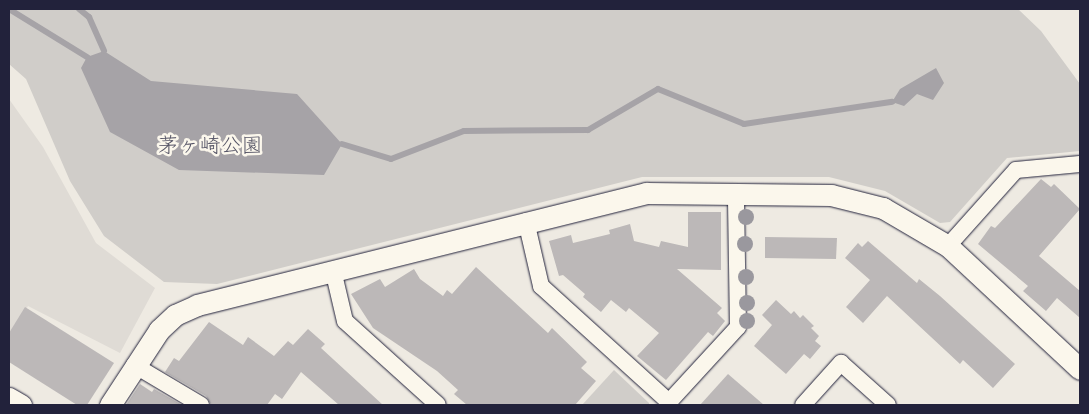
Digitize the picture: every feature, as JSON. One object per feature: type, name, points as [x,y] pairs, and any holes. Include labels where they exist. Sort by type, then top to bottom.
[{"type":"street","points":[[948,246],[1016,170],[1080,164]]},
{"type":"street","points":[[110,405],[134,365],[159,330],[175,315],[197,305],[526,221],[646,193],[831,195],[883,208],[948,246],[1080,369]]},
{"type":"street","points":[[526,221],[540,286],[669,402],[738,327],[736,193]]},
{"type":"street","points":[[333,270],[345,321],[438,405]]},
{"type":"street","points":[[803,405],[841,363],[888,405]]},
{"type":"street","points":[[134,365],[201,405]]},
{"type":"street","points":[[9,398],[21,405]]},
{"type":"shaded area","points":[[104,51],[151,81],[297,94],[342,144],[324,175],[179,170],[110,132],[81,68],[87,57]]},
{"type":"shaded area","points":[[936,68],[944,83],[933,100],[917,94],[904,106],[892,102],[900,89]]},
{"type":"shaded area","points":[[9,99],[43,147],[96,243],[155,288],[120,353],[28,306],[9,336]]},
{"type":"green space","name":"茅ヶ崎公園","points":[[9,9],[1018,9],[1041,31],[1080,84],[1080,151],[1007,158],[950,222],[940,223],[885,191],[829,177],[642,177],[217,284],[164,282],[104,236],[70,181],[26,79],[9,64]]},
{"type":"green space","points":[[614,370],[649,403],[649,405],[582,405]]},
{"type":"building","points":[[1041,179],[1051,187],[1054,184],[1080,209],[1039,256],[1080,291],[1080,318],[1057,298],[1046,311],[1023,291],[1028,286],[978,244],[991,226],[995,228]]},
{"type":"building","points":[[688,212],[721,212],[721,270],[677,269],[722,308],[717,313],[725,321],[713,336],[708,332],[666,380],[637,356],[659,333],[629,308],[626,312],[611,300],[601,312],[583,297],[585,294],[563,275],[559,276],[549,241],[571,235],[573,243],[610,234],[609,230],[630,224],[634,241],[659,247],[661,241],[688,247]]},
{"type":"building","points":[[765,237],[837,238],[836,259],[765,258]]},
{"type":"building","points":[[868,241],[917,283],[919,279],[940,296],[1015,364],[993,388],[963,360],[960,364],[887,296],[863,323],[846,307],[870,280],[845,258],[858,243],[862,247]]},
{"type":"building","points":[[476,267],[548,333],[552,328],[587,362],[581,368],[596,381],[575,405],[467,405],[454,394],[458,390],[437,371],[373,328],[351,294],[380,279],[385,287],[414,269],[420,279],[443,296],[447,290],[452,294]]},
{"type":"building","points":[[776,300],[791,314],[794,311],[800,318],[803,315],[814,326],[811,328],[819,336],[815,341],[821,346],[810,359],[804,354],[786,374],[754,346],[772,325],[762,315]]},
{"type":"building","points":[[25,307],[114,363],[87,405],[77,405],[9,362],[9,333]]},
{"type":"building","points":[[209,322],[243,345],[248,337],[274,356],[288,341],[293,345],[308,329],[325,344],[321,348],[383,405],[339,405],[301,372],[282,399],[275,394],[267,405],[211,405],[206,396],[165,372],[174,358],[179,361]]},
{"type":"building","points":[[728,374],[764,405],[700,405]]},
{"type":"building","points":[[140,384],[152,392],[154,389],[182,405],[126,405]]},
{"type":"waterway","points":[[9,9],[87,57]]},
{"type":"waterway","points":[[79,9],[89,17],[104,51]]},
{"type":"waterway","points":[[342,144],[391,159],[464,131],[588,130],[658,89],[744,124],[892,102]]}]
